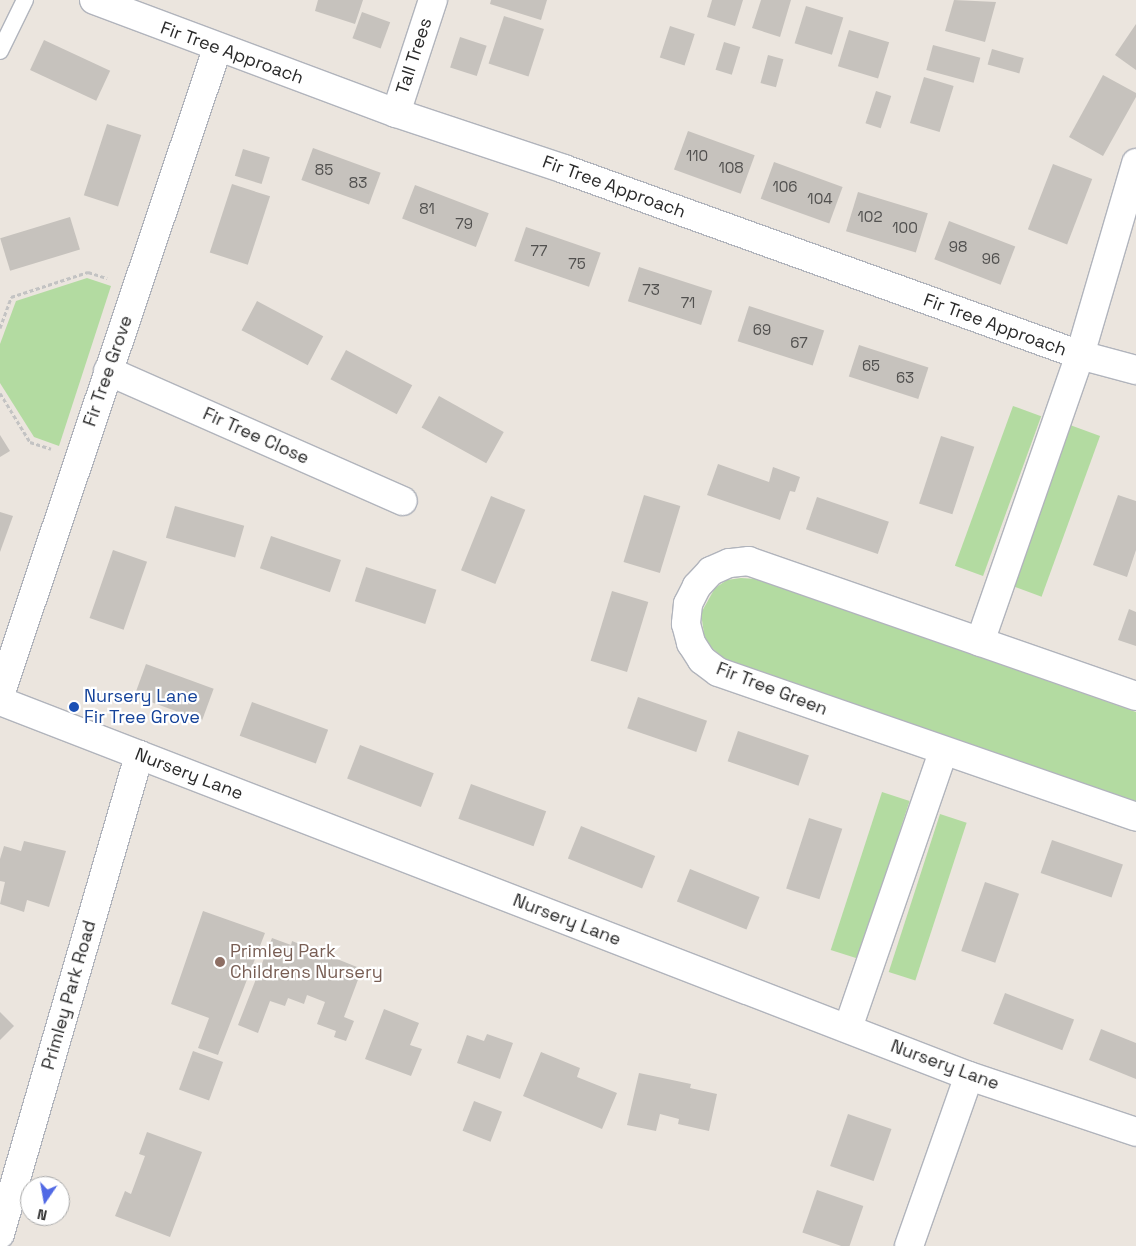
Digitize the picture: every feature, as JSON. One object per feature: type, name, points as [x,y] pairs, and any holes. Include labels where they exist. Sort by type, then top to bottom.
[{"type":"street","name":"Fir Tree Approach","points":[[94,0],[217,49],[564,169],[1080,355],[1136,370]]},
{"type":"street","name":"Tall Trees","points":[[396,112],[433,0]]},
{"type":"street","name":"Fir Tree Grove","points":[[0,694],[217,49]]},
{"type":"street","points":[[980,642],[1080,355],[1136,163]]},
{"type":"street","name":"Fir Tree Close","points":[[108,371],[403,501]]},
{"type":"street","name":"Fir Tree Green","points":[[1136,696],[749,561],[729,563],[711,571],[697,586],[688,604],[686,624],[691,643],[702,660],[718,672],[943,752],[1136,817]]},
{"type":"street","name":"Nursery Lane","points":[[0,701],[969,1076],[1136,1132]]},
{"type":"street","points":[[848,1028],[943,752]]},
{"type":"street","name":"Primley Park Road","points":[[0,1234],[6,1190],[139,755]]},
{"type":"street","points":[[909,1246],[969,1076]]},
{"type":"lane","points":[[0,51],[25,0]]},
{"type":"path","points":[[0,328],[11,298],[88,272],[136,287]]},
{"type":"path","points":[[0,393],[30,442],[78,460]]},
{"type":"green space","points":[[87,278],[111,286],[59,446],[34,437],[0,383],[0,344],[16,301]]},
{"type":"green space","points":[[1013,406],[1041,416],[983,576],[955,566]]},
{"type":"green space","points":[[1070,425],[1100,436],[1042,597],[1012,586]]},
{"type":"green space","points":[[741,578],[756,579],[1136,712],[1136,801],[726,661],[705,641],[701,613],[715,588],[727,580]]},
{"type":"green space","points":[[882,792],[910,801],[858,959],[831,950]]},
{"type":"green space","points":[[940,814],[967,823],[915,981],[889,972]]},
{"type":"building","points":[[318,0],[363,0],[355,24],[315,11]]},
{"type":"building","points":[[491,0],[547,0],[541,20],[490,4]]},
{"type":"building","points":[[712,0],[743,0],[735,26],[707,17]]},
{"type":"building","points":[[761,0],[791,0],[780,37],[752,28]]},
{"type":"building","points":[[954,0],[996,2],[985,42],[945,31]]},
{"type":"building","points":[[806,6],[843,17],[832,55],[795,43]]},
{"type":"building","points":[[362,12],[390,22],[381,49],[352,38]]},
{"type":"building","points":[[504,16],[544,29],[528,77],[489,64]]},
{"type":"building","points":[[1136,24],[1136,70],[1115,55]]},
{"type":"building","points":[[670,26],[695,34],[685,65],[660,57]]},
{"type":"building","points":[[849,30],[889,42],[878,79],[838,66]]},
{"type":"building","points":[[460,37],[487,46],[477,76],[450,67]]},
{"type":"building","points":[[44,40],[110,71],[96,101],[30,70]]},
{"type":"building","points":[[724,42],[740,47],[732,75],[716,70]]},
{"type":"building","points":[[933,45],[980,58],[974,83],[926,70]]},
{"type":"building","points":[[992,49],[1024,58],[1019,73],[988,64]]},
{"type":"building","points":[[768,55],[783,59],[776,87],[760,83]]},
{"type":"building","points":[[1103,75],[1136,93],[1136,97],[1103,156],[1069,137]]},
{"type":"building","points":[[924,77],[954,86],[940,132],[910,123]]},
{"type":"building","points":[[876,91],[891,96],[881,128],[865,123]]},
{"type":"building","points":[[107,124],[141,135],[118,206],[84,195]]},
{"type":"building","points":[[688,131],[755,155],[741,194],[674,170]]},
{"type":"building","points":[[313,148],[381,173],[369,205],[301,180]]},
{"type":"building","points":[[243,149],[270,157],[262,184],[235,176]]},
{"type":"building","points":[[774,162],[843,187],[829,224],[761,199]]},
{"type":"building","points":[[1053,164],[1092,179],[1067,244],[1028,229]]},
{"type":"building","points":[[232,184],[270,196],[248,265],[210,252]]},
{"type":"building","points":[[415,185],[489,213],[476,247],[402,219]]},
{"type":"building","points":[[858,192],[928,213],[916,253],[846,231]]},
{"type":"building","points":[[70,217],[80,250],[10,271],[0,238]]},
{"type":"building","points":[[949,221],[1015,246],[1001,285],[934,259]]},
{"type":"building","points":[[526,227],[601,253],[589,287],[514,261]]},
{"type":"building","points":[[639,267],[712,291],[701,325],[628,301]]},
{"type":"building","points":[[257,301],[323,336],[308,365],[242,330]]},
{"type":"building","points":[[749,306],[824,330],[813,366],[738,341]]},
{"type":"building","points":[[859,345],[928,368],[918,399],[849,376]]},
{"type":"building","points":[[346,350],[412,385],[397,414],[331,379]]},
{"type":"building","points":[[439,396],[504,432],[486,463],[422,427]]},
{"type":"building","points":[[0,435],[10,451],[0,457]]},
{"type":"building","points":[[941,436],[974,447],[952,514],[919,504]]},
{"type":"building","points":[[718,464],[769,482],[773,467],[800,477],[795,492],[790,491],[780,520],[707,495]]},
{"type":"building","points":[[644,495],[680,506],[660,573],[624,562]]},
{"type":"building","points":[[1118,495],[1136,501],[1136,550],[1127,577],[1093,565]]},
{"type":"building","points":[[491,496],[525,510],[495,584],[461,570]]},
{"type":"building","points":[[817,497],[889,522],[878,554],[806,529]]},
{"type":"building","points":[[175,506],[244,526],[235,558],[166,538]]},
{"type":"building","points":[[0,512],[13,516],[0,552]]},
{"type":"building","points":[[271,536],[341,560],[330,592],[260,568]]},
{"type":"building","points":[[113,550],[147,562],[124,630],[90,618]]},
{"type":"building","points":[[366,567],[436,590],[425,624],[355,601]]},
{"type":"building","points":[[612,591],[648,602],[627,672],[591,661]]},
{"type":"building","points":[[1129,609],[1136,612],[1136,646],[1118,640]]},
{"type":"building","points":[[146,664],[214,689],[202,721],[134,696]]},
{"type":"building","points":[[638,697],[707,721],[696,752],[627,728]]},
{"type":"building","points":[[252,702],[328,730],[316,764],[240,736]]},
{"type":"building","points":[[738,731],[809,755],[798,786],[728,761]]},
{"type":"building","points":[[360,745],[434,773],[421,807],[347,779]]},
{"type":"building","points":[[471,784],[546,811],[534,846],[458,819]]},
{"type":"building","points":[[809,818],[842,829],[819,899],[786,888]]},
{"type":"building","points":[[581,826],[655,856],[642,888],[568,858]]},
{"type":"building","points":[[1052,840],[1123,864],[1112,898],[1041,873]]},
{"type":"building","points":[[24,841],[66,851],[49,907],[27,900],[24,912],[0,904],[5,882],[0,881],[0,859],[4,846],[21,851]]},
{"type":"building","points":[[690,869],[760,897],[746,930],[677,901]]},
{"type":"building","points":[[985,882],[1019,894],[995,963],[961,951]]},
{"type":"building","name":"Primley Park Childrens Nursery","points":[[203,911],[265,933],[218,1055],[198,1048],[209,1018],[171,1004]]},
{"type":"building","points":[[272,938],[291,945],[292,941],[362,969],[344,1017],[354,1021],[346,1041],[334,1037],[336,1031],[317,1024],[325,1002],[307,995],[304,1004],[288,998],[285,1006],[270,1001],[258,1033],[238,1025]]},
{"type":"building","points":[[1005,993],[1074,1020],[1062,1050],[993,1024]]},
{"type":"building","points":[[384,1009],[419,1023],[410,1045],[422,1049],[411,1076],[365,1059]]},
{"type":"building","points":[[0,1012],[14,1026],[0,1040]]},
{"type":"building","points":[[1101,1029],[1136,1043],[1136,1079],[1089,1060]]},
{"type":"building","points":[[487,1034],[513,1043],[500,1079],[457,1063],[467,1035],[484,1041]]},
{"type":"building","points":[[193,1051],[223,1062],[209,1100],[179,1090]]},
{"type":"building","points":[[541,1052],[580,1068],[577,1077],[617,1093],[602,1129],[523,1096]]},
{"type":"building","points":[[639,1073],[691,1084],[690,1088],[717,1094],[709,1131],[678,1124],[679,1119],[660,1114],[656,1131],[627,1125]]},
{"type":"building","points":[[474,1101],[502,1112],[491,1142],[463,1131]]},
{"type":"building","points":[[848,1114],[891,1129],[874,1181],[830,1166]]},
{"type":"building","points":[[147,1132],[202,1152],[170,1237],[115,1216],[125,1191],[131,1194],[145,1156],[139,1154]]},
{"type":"building","points":[[817,1190],[863,1206],[850,1246],[841,1246],[802,1233]]},
{"type":"place","name":"Nursery Lane Fir Tree Grove","points":[[74,707]]},
{"type":"place","name":"Primley Park Childrens Nursery","points":[[220,962]]}]
